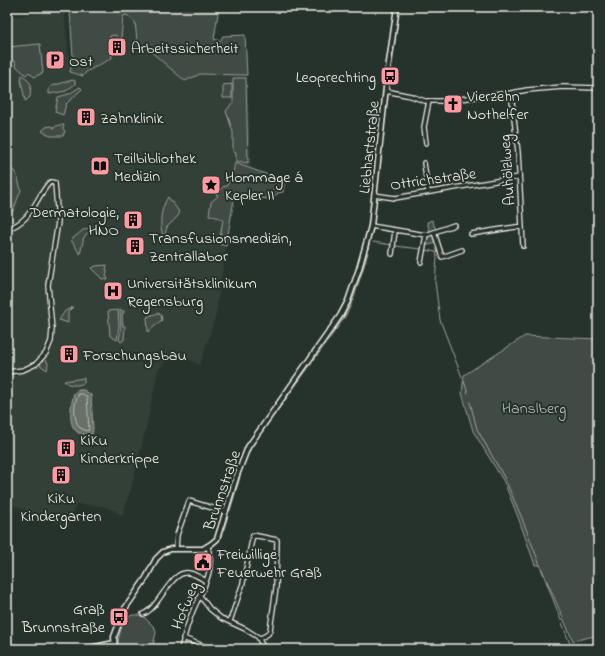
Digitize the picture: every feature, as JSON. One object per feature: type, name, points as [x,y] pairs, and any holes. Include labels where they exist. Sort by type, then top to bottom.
[{"type":"street","name":"Liebhartstraße","points":[[352,287],[372,226],[374,195],[397,7]]},
{"type":"street","points":[[386,90],[429,101],[442,101],[511,94],[526,90],[563,87],[598,88]]},
{"type":"street","name":"Auhölzlweg","points":[[511,94],[518,146],[523,246]]},
{"type":"street","points":[[426,143],[424,121],[429,101]]},
{"type":"street","points":[[424,163],[428,192]]},
{"type":"street","name":"Ottrichstraße","points":[[374,195],[395,198],[519,177]]},
{"type":"street","points":[[7,229],[19,224],[26,218],[49,183],[55,183],[58,222],[50,265],[48,289],[52,329],[51,341],[46,353],[36,364],[24,370],[7,372]]},
{"type":"street","points":[[372,226],[426,235],[454,225]]},
{"type":"street","points":[[471,234],[522,226]]},
{"type":"street","points":[[392,254],[395,230]]},
{"type":"street","points":[[434,232],[442,257],[462,250]]},
{"type":"street","points":[[421,262],[426,235]]},
{"type":"street","name":"Brunnstraße","points":[[115,649],[114,637],[124,610],[146,578],[156,559],[166,550],[198,550],[208,547],[219,535],[237,475],[248,447],[340,316],[348,301],[352,287]]},
{"type":"street","points":[[176,549],[176,535],[189,501],[226,512]]},
{"type":"street","points":[[230,621],[243,583],[253,535],[277,540],[276,588],[270,630],[268,634],[259,639]]},
{"type":"street","name":"Hofweg","points":[[181,649],[183,638],[192,612],[210,570],[211,557],[208,547]]},
{"type":"street","points":[[143,614],[148,612],[172,581],[180,574],[189,573],[206,581]]},
{"type":"street","points":[[200,596],[215,614],[252,633],[259,639],[264,649]]},
{"type":"street","points":[[183,638],[211,649]]},
{"type":"street","points":[[86,649],[114,643]]},
{"type":"shaded area","name":"Universitätsklinikum Regensburg","points":[[64,11],[70,72],[75,75],[83,76],[86,72],[112,58],[110,36],[116,35],[119,52],[124,51],[121,38],[123,15],[127,15],[135,22],[138,49],[149,50],[185,80],[200,74],[247,75],[251,163],[250,169],[235,164],[226,187],[223,186],[216,194],[218,196],[209,215],[223,219],[219,244],[226,246],[216,314],[200,365],[173,353],[158,370],[147,424],[131,489],[122,516],[115,511],[102,506],[76,504],[69,527],[7,503],[7,63],[15,61],[27,75],[40,44],[7,47],[7,17]]},
{"type":"green space","points":[[68,7],[219,7],[214,39],[220,41],[223,36],[245,35],[247,75],[200,74],[185,81],[149,50],[138,49],[135,22],[127,15],[123,16],[121,38],[124,51],[119,52],[116,35],[110,36],[112,58],[86,72],[83,76],[70,72],[73,57],[70,10]]},
{"type":"green space","points":[[40,44],[43,73],[34,77],[29,72],[26,75],[16,66],[15,61],[7,63],[7,47]]},
{"type":"green space","points":[[22,75],[31,84],[30,97],[25,101],[21,80]]},
{"type":"green space","points":[[233,78],[246,78],[248,163],[236,161],[236,153],[233,152],[233,132],[226,111],[233,102]]},
{"type":"green space","points":[[73,80],[75,81],[75,84],[66,91],[49,94],[49,88],[51,86]]},
{"type":"green space","points":[[232,84],[232,98],[223,98],[223,85]]},
{"type":"green space","points":[[80,87],[82,89],[66,104],[63,115],[55,112],[58,97],[69,94]]},
{"type":"green space","points":[[58,125],[64,125],[63,129],[65,131],[63,136],[50,136],[42,131],[46,127],[51,126],[54,128]]},
{"type":"green space","points":[[7,163],[17,175],[21,190],[13,211],[9,212],[9,210],[7,211],[7,198],[11,184],[10,175],[7,170]]},
{"type":"green space","points":[[235,163],[285,181],[283,192],[278,193],[272,199],[238,197],[234,199],[226,246],[219,244],[223,219],[209,215],[211,202],[218,196],[216,194],[224,186],[226,187],[232,176]]},
{"type":"green space","points":[[168,197],[178,210],[179,215],[167,227],[164,238],[161,228],[161,217]]},
{"type":"green space","points":[[432,220],[436,230],[430,232],[427,222]]},
{"type":"green space","points":[[94,226],[84,237],[80,254],[71,240],[83,230]]},
{"type":"green space","points":[[433,233],[437,243],[424,246],[426,235]]},
{"type":"green space","points":[[366,253],[368,253],[353,301],[350,299]]},
{"type":"green space","points":[[107,265],[106,276],[108,280],[102,279],[91,268],[96,266]]},
{"type":"green space","points":[[349,302],[352,303],[345,317],[314,360],[312,358]]},
{"type":"green space","points":[[73,307],[68,312],[68,323],[59,320],[65,311]]},
{"type":"green space","points":[[118,310],[119,326],[117,340],[110,336],[108,311]]},
{"type":"green space","points":[[120,310],[124,311],[124,313],[122,313],[123,326],[125,326],[124,340],[121,342],[119,340],[121,329]]},
{"type":"green space","points":[[158,313],[161,315],[162,320],[148,332],[147,317]]},
{"type":"green space","name":"Hanslberg","points":[[525,336],[598,339],[598,635],[573,641],[540,565],[535,565],[504,482],[473,431],[462,393],[464,375]]},
{"type":"green space","points":[[44,357],[48,363],[47,370],[40,365]]},
{"type":"green space","points":[[310,361],[312,363],[267,425],[265,423]]},
{"type":"green space","points":[[84,378],[84,383],[79,385],[71,385],[64,381]]},
{"type":"green space","points":[[238,477],[240,477],[230,511],[228,510]]},
{"type":"green space","points":[[133,615],[142,615],[155,628],[156,633],[152,649],[118,649],[119,638],[124,623],[127,618]]},
{"type":"water","points":[[77,390],[84,390],[91,395],[93,429],[92,434],[89,435],[81,434],[76,431],[71,420],[71,406],[74,393]]},
{"type":"waterway","points":[[392,66],[398,15]]},
{"type":"waterway","points":[[368,249],[372,229]]},
{"type":"waterway","points":[[373,242],[392,245]]},
{"type":"waterway","points":[[395,246],[421,249]]},
{"type":"waterway","points":[[425,250],[436,252],[435,282],[440,320],[462,377]]},
{"type":"waterway","points":[[365,259],[367,253]]},
{"type":"waterway","points":[[352,300],[364,262]]},
{"type":"waterway","points":[[331,336],[350,304]]},
{"type":"waterway","points":[[313,359],[328,339]]},
{"type":"waterway","points":[[267,423],[310,364]]},
{"type":"waterway","points":[[464,381],[468,393]]},
{"type":"waterway","points":[[470,402],[477,429],[504,477],[540,565]]},
{"type":"waterway","points":[[252,447],[264,427]]},
{"type":"waterway","points":[[245,461],[250,450]]},
{"type":"waterway","points":[[240,475],[243,465]]},
{"type":"waterway","points":[[237,486],[239,478]]},
{"type":"waterway","points":[[233,498],[236,488]]},
{"type":"waterway","points":[[229,510],[233,500]]},
{"type":"waterway","points":[[224,529],[228,516]]},
{"type":"waterway","points":[[541,568],[572,649]]},
{"type":"place","name":"Arbeitssicherheit","points":[[117,47]]},
{"type":"place","name":"Ost","points":[[55,60]]},
{"type":"place","name":"Leoprechting","points":[[390,76]]},
{"type":"place","name":"Vierzehn Nothelfer","points":[[453,104]]},
{"type":"place","name":"Zahnklinik","points":[[86,117]]},
{"type":"place","name":"Teilbibliothek Medizin","points":[[100,166]]},
{"type":"place","name":"Hommage á Kepler II","points":[[211,185]]},
{"type":"place","name":"Dermatologie, HNO","points":[[133,220]]},
{"type":"place","name":"Transfusionsmedizin, Zentrallabor","points":[[135,246]]},
{"type":"place","name":"Universitätsklinikum Regensburg","points":[[113,291]]},
{"type":"place","name":"Forschungsbau","points":[[69,354]]},
{"type":"place","name":"KiKu Kinderkrippe","points":[[66,448]]},
{"type":"place","name":"KiKu Kindergarten","points":[[61,475]]},
{"type":"place","name":"Freiwillige Feuerwehr Graß","points":[[203,562]]},
{"type":"place","name":"Graß Brunnstraße","points":[[119,617]]}]
